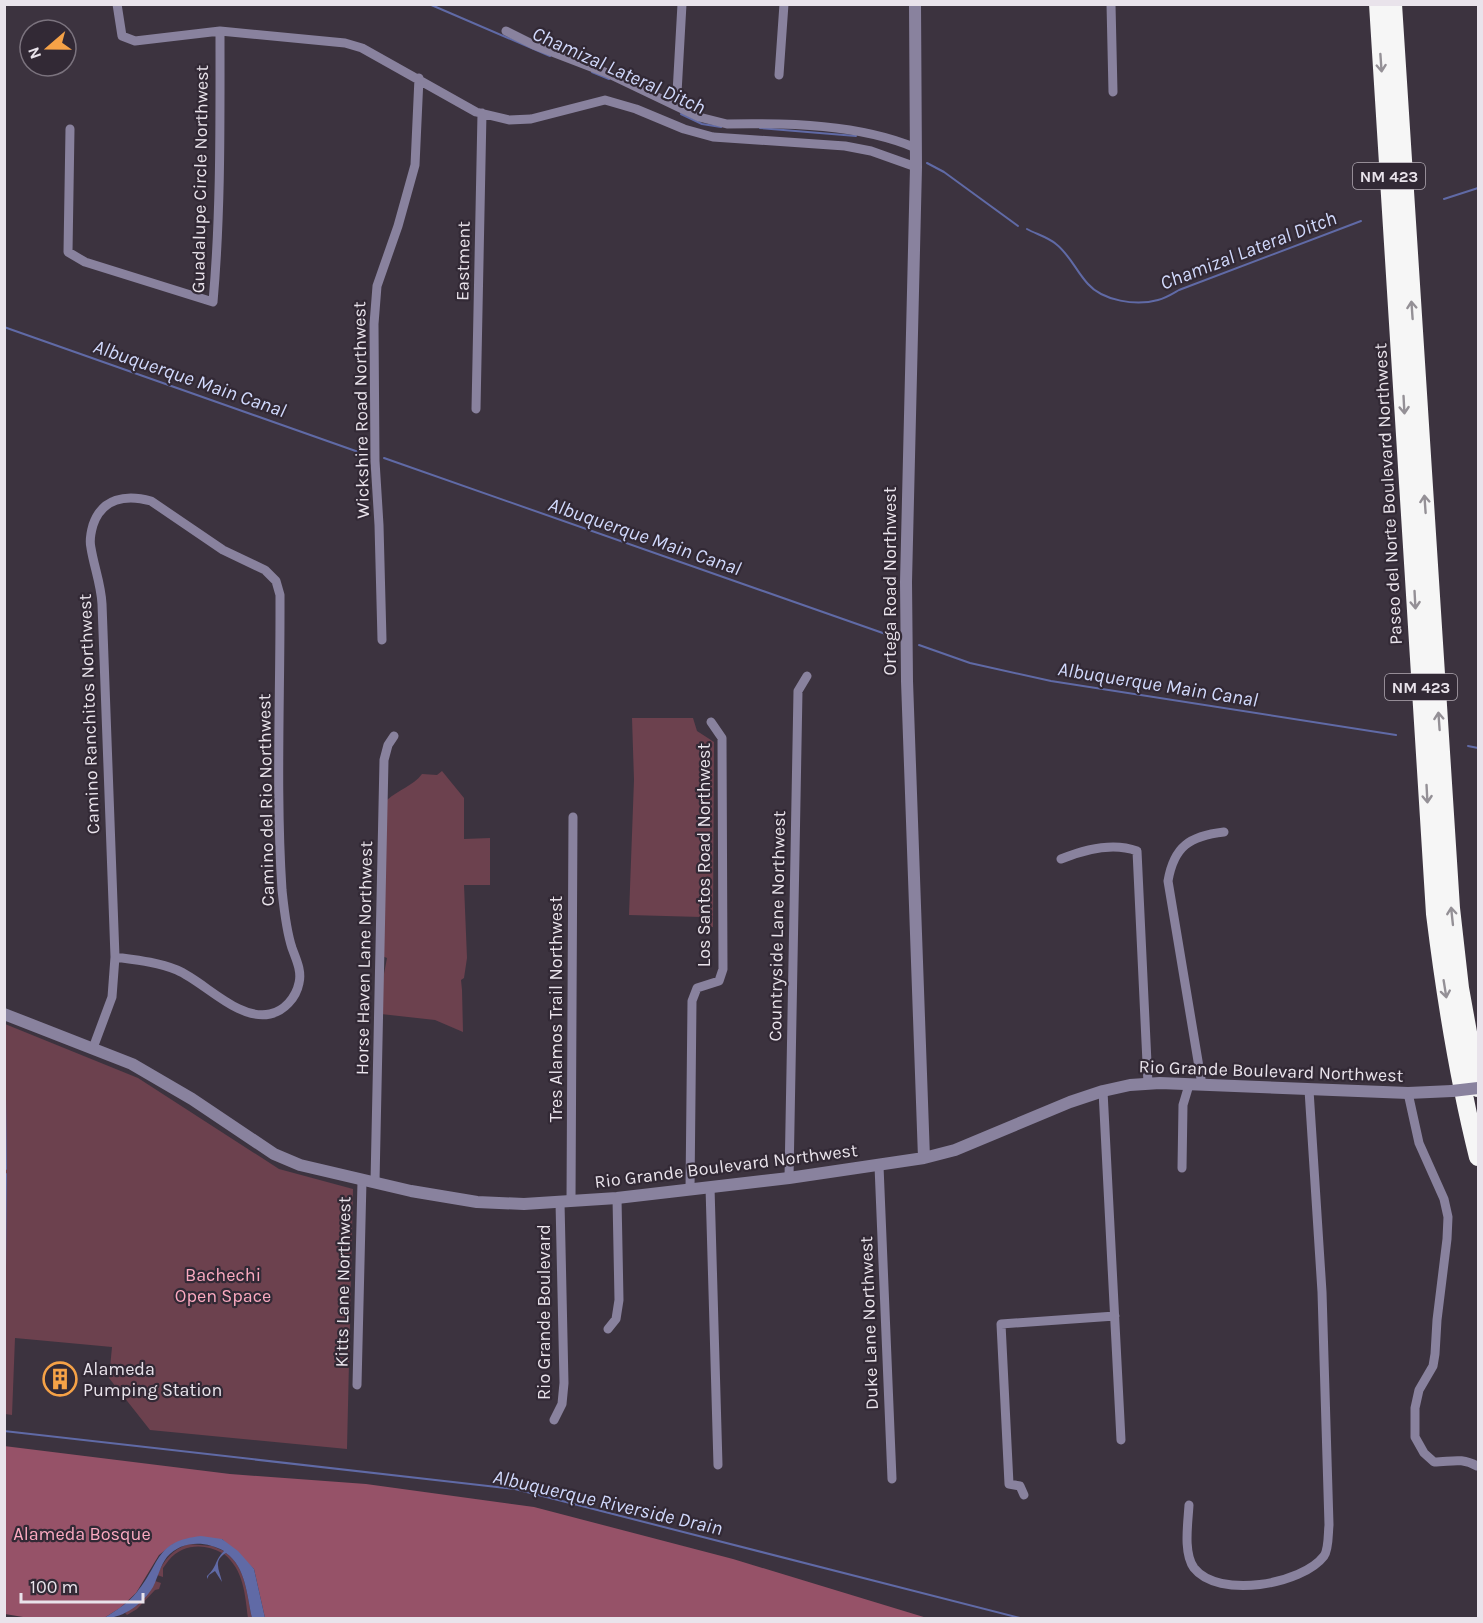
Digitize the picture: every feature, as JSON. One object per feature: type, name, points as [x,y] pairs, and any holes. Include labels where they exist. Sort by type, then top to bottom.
[{"type":"highway","name":"Paseo del Norte Boulevard Northwest","points":[[1378,4],[1435,914],[1451,1027],[1469,1122],[1479,1157]]},
{"type":"highway","name":"Paseo del Norte Boulevard Northwest","points":[[1393,4],[1451,908],[1460,988],[1479,1088]]},
{"type":"street","points":[[117,4],[122,36],[135,41],[220,31],[352,45],[362,48],[482,113],[509,120],[531,119],[605,100],[712,137],[845,147],[871,151],[916,167]]},
{"type":"street","points":[[677,93],[682,4]]},
{"type":"street","points":[[779,75],[784,4]]},
{"type":"street","name":"Ortega Road Northwest","points":[[915,4],[916,167],[906,582],[907,681],[924,1158]]},
{"type":"street","points":[[1111,4],[1113,92]]},
{"type":"street","name":"Guadalupe Circle Northwest","points":[[70,129],[68,252],[85,262],[213,302],[218,247],[220,31]]},
{"type":"street","points":[[506,32],[592,66],[711,121],[727,124],[851,130],[891,138],[916,148]]},
{"type":"street","name":"Wickshire Road Northwest","points":[[382,640],[375,461],[374,324],[377,286],[401,216],[415,165],[419,78]]},
{"type":"street","name":"Eastment","points":[[476,409],[482,113]]},
{"type":"street","name":"Camino Ranchitos Northwest","points":[[93,1048],[112,997],[115,957],[101,584],[90,547],[90,533],[96,518],[112,501],[123,497],[138,497],[151,501],[223,550],[265,570],[276,581]]},
{"type":"street","name":"Camino del Rio Northwest","points":[[115,957],[158,963],[180,971],[239,1009],[252,1014],[269,1015],[283,1009],[295,995],[300,982],[298,960],[292,948],[284,909],[279,849],[280,595],[276,581]]},
{"type":"street","name":"Countryside Lane Northwest","points":[[789,1178],[798,691],[807,676]]},
{"type":"street","name":"Los Santos Road Northwest","points":[[690,1190],[692,1001],[697,988],[719,981],[723,969],[722,738],[711,722]]},
{"type":"street","name":"Horse Haven Lane Northwest","points":[[369,1182],[384,760],[388,745],[394,736]]},
{"type":"street","name":"Tres Alamos Trail Northwest","points":[[566,1202],[573,817]]},
{"type":"street","points":[[1182,1168],[1184,1105],[1196,1085],[1168,881],[1171,863],[1184,847],[1205,834],[1224,832]]},
{"type":"street","points":[[1061,859],[1076,853],[1107,847],[1129,848],[1137,851],[1148,1084]]},
{"type":"street","name":"Rio Grande Boulevard Northwest","points":[[4,1014],[132,1064],[175,1089],[274,1154],[300,1165],[411,1191],[477,1202],[524,1204],[617,1198],[789,1178],[924,1158],[955,1150],[1070,1102],[1130,1085],[1196,1085],[1408,1093],[1479,1088]]},
{"type":"street","points":[[1189,1505],[1187,1545],[1193,1567],[1206,1578],[1233,1586],[1260,1586],[1301,1574],[1313,1567],[1325,1554],[1329,1525],[1322,1292],[1309,1090]]},
{"type":"street","points":[[1103,1091],[1121,1440]]},
{"type":"street","points":[[1408,1093],[1419,1143],[1444,1199],[1448,1217],[1435,1354],[1433,1366],[1416,1398],[1415,1437],[1424,1453],[1434,1462],[1452,1459],[1467,1460],[1477,1466]]},
{"type":"street","name":"Duke Lane Northwest","points":[[879,1166],[892,1479]]},
{"type":"street","name":"Kitts Lane Northwest","points":[[357,1385],[369,1182]]},
{"type":"street","points":[[710,1187],[718,1464]]},
{"type":"street","points":[[608,1329],[616,1319],[619,1299],[617,1198]]},
{"type":"street","name":"Rio Grande Boulevard","points":[[554,1420],[562,1404],[564,1383],[566,1202]]},
{"type":"street","points":[[1024,1495],[1020,1486],[1009,1485],[1001,1324],[1115,1316]]},
{"type":"green space","points":[[632,718],[693,718],[697,731],[714,742],[713,927],[702,927],[701,917],[629,915],[634,780]]},
{"type":"green space","points":[[442,771],[464,798],[464,839],[490,838],[490,885],[464,885],[467,958],[464,978],[461,980],[463,1032],[435,1020],[381,1014],[387,958],[382,956],[387,800],[422,774],[437,775]]},
{"type":"green space","name":"Bachechi Open Space","points":[[5,1024],[138,1078],[279,1169],[353,1189],[347,1449],[150,1430],[109,1378],[112,1347],[15,1338],[12,1415],[5,1414]]},
{"type":"green space","name":"Alameda Bosque","points":[[4,1446],[230,1474],[366,1484],[534,1507],[733,1559],[927,1618],[265,1618],[254,1569],[222,1539],[173,1544],[159,1555],[136,1593],[120,1608],[104,1618],[29,1618],[5,1614]]},
{"type":"green space","points":[[188,1544],[212,1546],[224,1551],[222,1553],[201,1547],[187,1548],[168,1561],[163,1568],[163,1577],[157,1575],[169,1556]]},
{"type":"green space","points":[[226,1553],[233,1559],[242,1574],[252,1618],[248,1618],[240,1575],[231,1560],[224,1554]]},
{"type":"green space","points":[[155,1581],[161,1583],[159,1589],[127,1615],[125,1613],[144,1599]]},
{"type":"water","points":[[201,1536],[222,1539],[238,1551],[254,1569],[265,1618],[252,1618],[245,1582],[233,1559],[226,1553],[219,1559],[218,1566],[222,1582],[215,1571],[207,1579],[207,1576],[224,1551],[210,1545],[194,1544],[180,1547],[167,1557],[153,1587],[138,1605],[118,1616],[104,1618],[133,1596],[167,1548],[186,1539]]},
{"type":"waterway","name":"Chamizal Lateral Ditch","points":[[429,4],[550,56]]},
{"type":"waterway","name":"Chamizal Lateral Ditch","points":[[592,72],[609,79]]},
{"type":"waterway","name":"Chamizal Lateral Ditch","points":[[681,114],[702,124],[721,127]]},
{"type":"waterway","name":"Chamizal Lateral Ditch","points":[[760,128],[856,136]]},
{"type":"waterway","name":"Chamizal Lateral Ditch","points":[[927,163],[944,172],[1018,226]]},
{"type":"waterway","name":"Chamizal Lateral Ditch","points":[[1444,199],[1478,188]]},
{"type":"waterway","name":"Chamizal Lateral Ditch","points":[[1027,229],[1049,239],[1061,248],[1088,284],[1102,295],[1120,301],[1149,302],[1361,221]]},
{"type":"waterway","name":"Albuquerque Main Canal","points":[[4,327],[367,455]]},
{"type":"waterway","name":"Albuquerque Main Canal","points":[[384,458],[897,638]]},
{"type":"waterway","name":"Albuquerque Main Canal","points":[[919,645],[970,663],[1051,681],[1396,735]]},
{"type":"waterway","name":"Albuquerque Main Canal","points":[[1468,746],[1478,748]]},
{"type":"waterway","points":[[4,1026],[6,1169]]},
{"type":"waterway","points":[[4,1365],[6,1174]]},
{"type":"waterway","name":"Albuquerque Riverside Drain","points":[[4,1431],[515,1489],[1020,1618]]},
{"type":"place","name":"Alameda Pumping Station","points":[[60,1379]]}]
